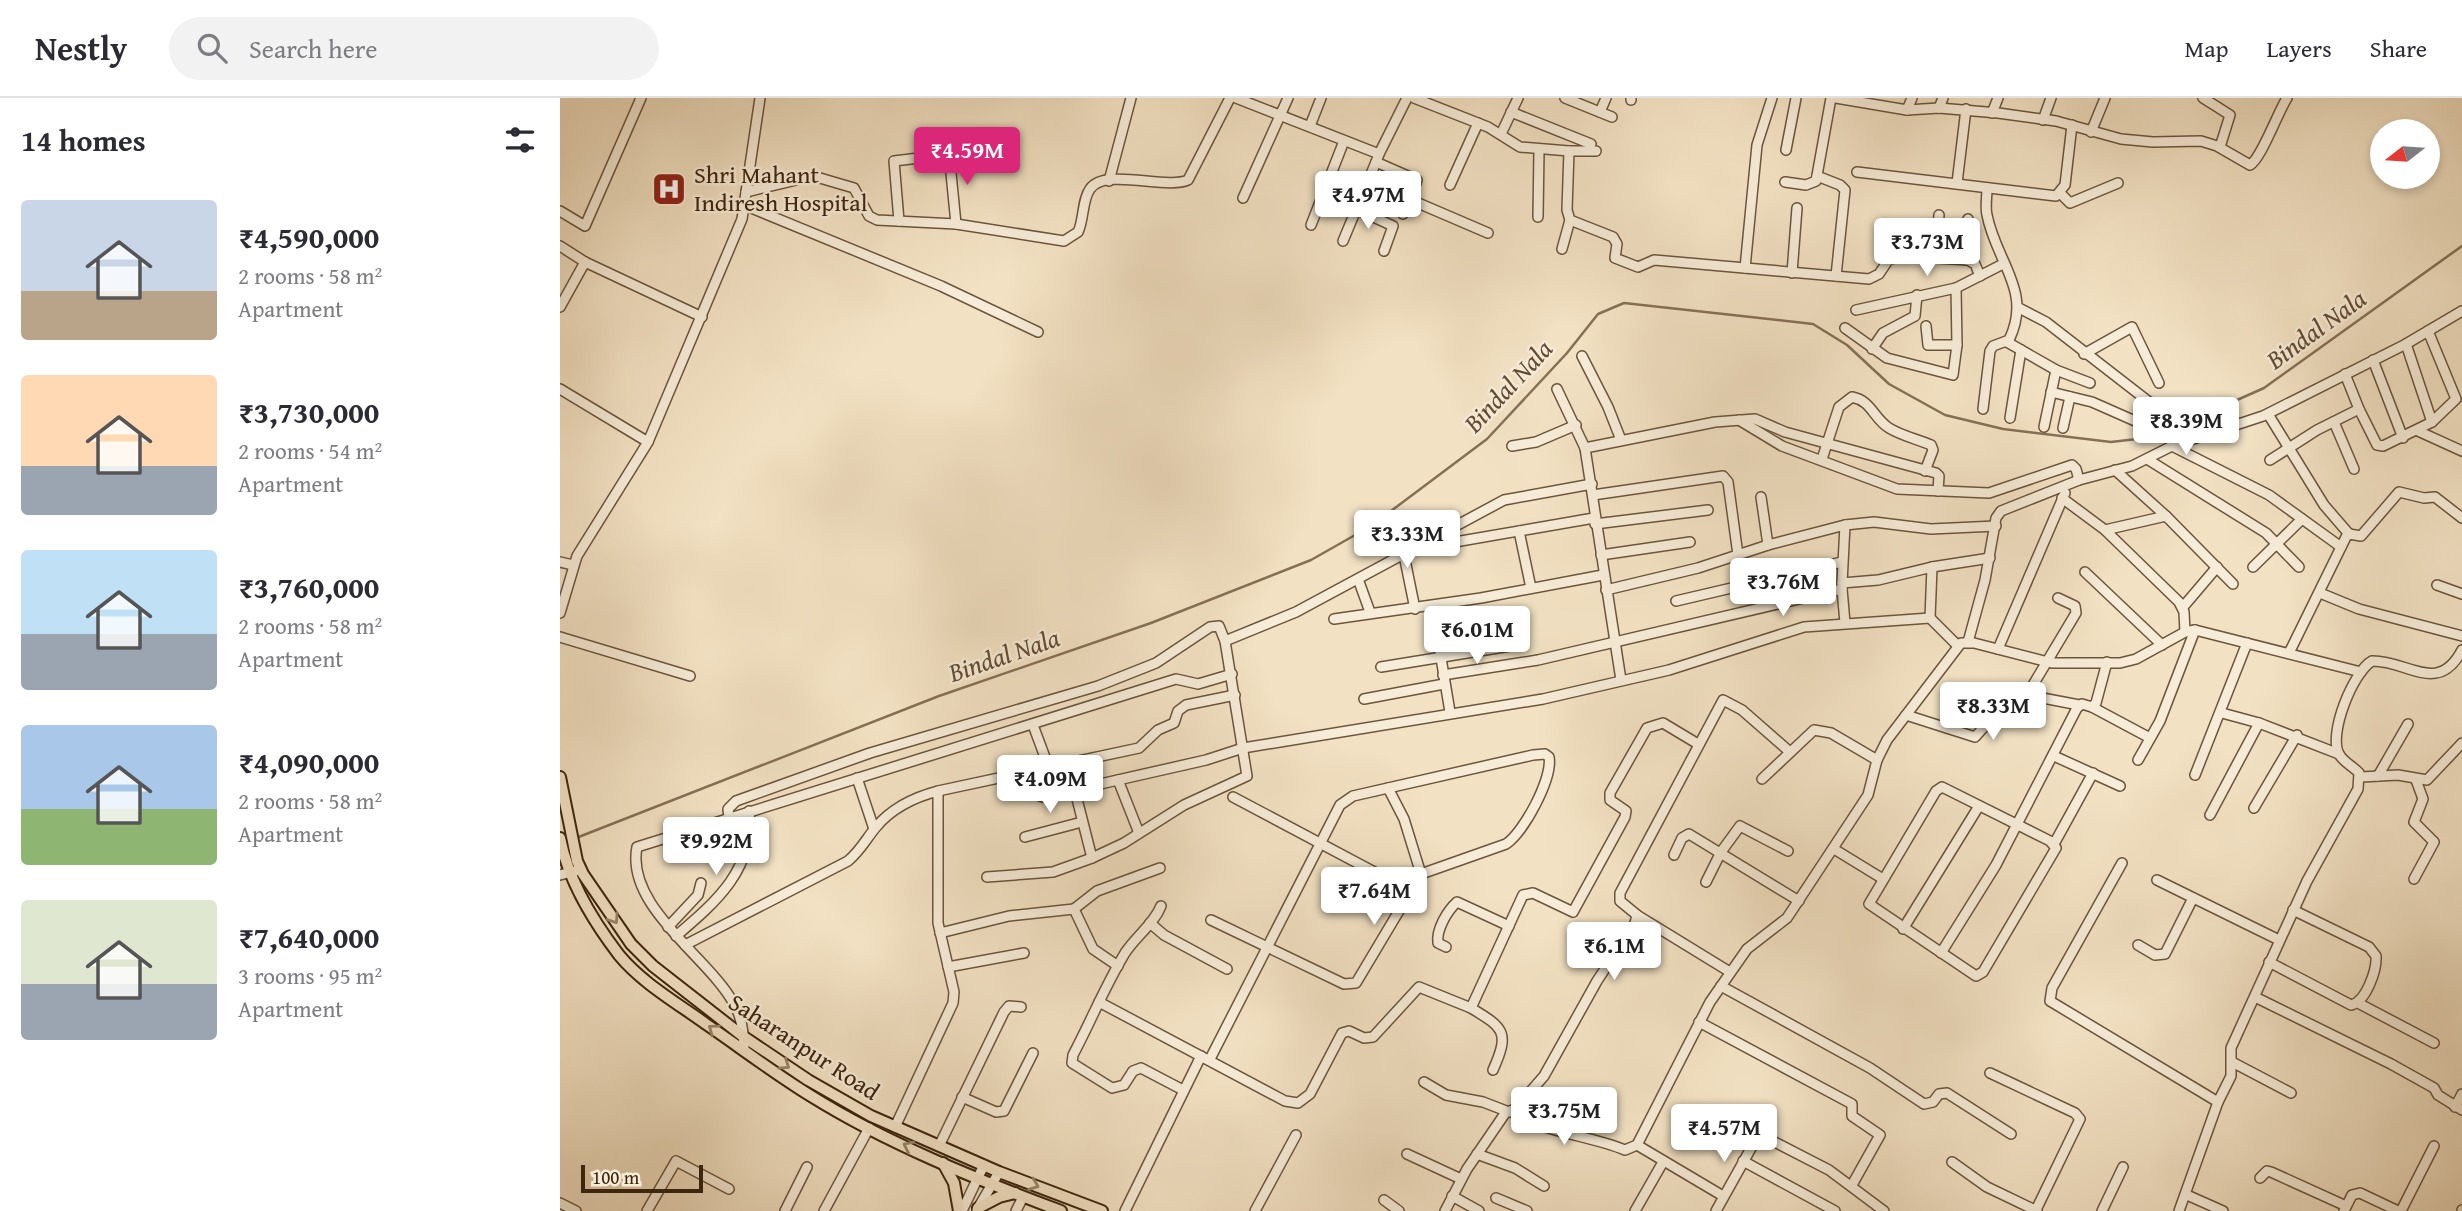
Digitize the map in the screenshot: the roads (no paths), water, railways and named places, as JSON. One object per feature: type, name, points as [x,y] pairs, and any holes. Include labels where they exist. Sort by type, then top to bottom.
[{"type":"main road","points":[[560,777],[579,865]]},
{"type":"main road","points":[[560,838],[565,871]]},
{"type":"main road","name":"Saharanpur Road","points":[[579,865],[631,944],[653,966],[744,1037],[808,1080],[895,1127],[940,1144],[999,1172],[1102,1211]]},
{"type":"main road","name":"Saharanpur Road","points":[[565,871],[620,955],[646,981],[744,1051],[810,1095],[869,1128],[943,1163],[1061,1211]]},
{"type":"main road","points":[[943,1163],[954,1184],[960,1211]]},
{"type":"main road","points":[[977,1210],[989,1201],[1019,1195]]},
{"type":"street","points":[[560,211],[585,226],[641,98]]},
{"type":"street","points":[[560,613],[573,565],[648,442],[702,317],[744,205],[760,98]]},
{"type":"street","points":[[1107,182],[1131,98]]},
{"type":"street","points":[[746,192],[819,176],[854,188],[872,219],[956,224],[1059,242],[1069,240],[1078,232],[1088,191],[1095,185],[1107,182],[1188,180],[1230,98]]},
{"type":"street","points":[[1237,98],[1344,141],[1417,180],[1403,214]]},
{"type":"street","points":[[1243,198],[1288,98]]},
{"type":"street","points":[[1310,126],[1321,98]]},
{"type":"street","points":[[1343,241],[1377,158],[1407,98]]},
{"type":"street","points":[[1413,98],[1478,123],[1520,147],[1569,151],[1593,147],[1511,112]]},
{"type":"street","points":[[1501,134],[1518,98]]},
{"type":"street","points":[[1565,98],[1612,117]]},
{"type":"street","points":[[1600,112],[1606,98]]},
{"type":"street","points":[[1745,268],[1757,145],[1772,98]]},
{"type":"street","points":[[1786,150],[1797,98]]},
{"type":"street","points":[[1785,182],[1811,185],[1817,176],[1834,98],[1907,110],[1966,109],[2072,125],[2091,132],[2153,142],[2200,141],[2220,147],[2246,164],[2253,164],[2287,98]]},
{"type":"street","points":[[1907,110],[1912,98]]},
{"type":"street","points":[[1939,108],[1943,98]]},
{"type":"street","points":[[1992,113],[1998,98]]},
{"type":"street","points":[[2043,120],[2052,98]]},
{"type":"street","points":[[2091,132],[2105,98]]},
{"type":"street","points":[[2204,98],[2230,115],[2220,147]]},
{"type":"street","points":[[1957,183],[1966,109]]},
{"type":"street","points":[[1450,185],[1478,123]]},
{"type":"street","points":[[1857,172],[2051,196],[2060,194],[2065,185],[2072,125]]},
{"type":"street","points":[[1311,225],[1344,141]]},
{"type":"street","points":[[899,221],[894,161],[919,158],[943,148],[949,153],[956,224]]},
{"type":"street","points":[[1538,217],[1539,150]]},
{"type":"street","points":[[1562,249],[1570,220],[1567,210],[1569,151]]},
{"type":"street","points":[[1817,176],[1840,185],[1845,190],[1836,276]]},
{"type":"street","points":[[2060,194],[2070,203],[2118,183]]},
{"type":"street","points":[[1987,188],[1986,213],[2003,264],[2015,287],[2019,308],[2007,342]]},
{"type":"street","points":[[1411,200],[1488,233]]},
{"type":"street","points":[[744,205],[941,286],[1038,331]]},
{"type":"street","points":[[1792,272],[1797,208]]},
{"type":"street","points":[[1356,209],[1393,226],[1384,251]]},
{"type":"street","points":[[1935,258],[1939,215]]},
{"type":"street","points":[[1966,260],[1968,219]]},
{"type":"street","points":[[1570,220],[1613,237],[1616,244],[1615,258],[1638,267],[1654,260],[1869,279],[1880,274],[1889,259],[1935,258],[1966,260],[1975,264],[1980,276]]},
{"type":"street","points":[[560,246],[585,262],[702,317]]},
{"type":"street","points":[[560,307],[585,262]]},
{"type":"street","points":[[1856,310],[1956,288],[2003,264]]},
{"type":"street","points":[[1845,328],[1887,358],[1951,375],[1954,373],[1957,345],[1956,288]]},
{"type":"street","points":[[1872,349],[1883,333],[1915,316],[1917,295]]},
{"type":"street","points":[[2019,308],[2046,323],[2175,422]]},
{"type":"street","points":[[1424,1082],[1446,1095],[1483,1102],[1548,1128],[1595,1138],[1625,1150],[1637,1145],[1699,1022],[1730,972],[1747,949],[1787,918],[1868,795],[1877,760],[1906,715],[1963,644],[1990,558],[1998,514],[2068,484],[2147,459],[2172,446],[2268,414],[2406,344],[2462,311]]},
{"type":"street","points":[[1926,326],[1928,345],[1957,345]]},
{"type":"street","points":[[2084,354],[2132,327],[2159,383]]},
{"type":"street","points":[[2345,374],[2377,445],[2383,446],[2418,431],[2432,422],[2456,395],[2428,331]]},
{"type":"street","points":[[1983,409],[1990,351],[1993,346],[2007,342],[2056,370],[2090,383]]},
{"type":"street","points":[[2406,344],[2432,422]]},
{"type":"street","points":[[2010,418],[2021,350]]},
{"type":"street","points":[[1582,356],[1608,407],[1621,440]]},
{"type":"street","points":[[2372,360],[2403,438]]},
{"type":"street","points":[[2044,427],[2056,370]]},
{"type":"street","points":[[560,389],[648,442]]},
{"type":"street","points":[[1557,389],[1585,448],[1621,680]]},
{"type":"street","points":[[2051,392],[2092,401],[2151,428]]},
{"type":"street","points":[[1822,459],[1839,407],[1856,397],[1869,404],[1874,415],[1889,428],[1931,445],[1933,450],[1926,471]]},
{"type":"street","points":[[2063,428],[2070,397]]},
{"type":"street","points":[[2270,460],[2290,446],[2359,409]]},
{"type":"street","points":[[2268,414],[2324,505],[2349,534],[2361,536],[2402,491],[2420,498],[2435,497],[2462,518]]},
{"type":"street","points":[[1585,448],[1755,419],[1938,474],[1938,491]]},
{"type":"street","points":[[1739,420],[1774,442],[1890,488],[1995,492],[2072,465],[2079,480]]},
{"type":"street","points":[[2334,422],[2354,469]]},
{"type":"street","points":[[1511,446],[1536,442],[1576,425]]},
{"type":"street","points":[[2418,431],[2462,451]]},
{"type":"street","points":[[2172,446],[2175,451],[2235,476],[2341,547]]},
{"type":"street","points":[[2147,459],[2260,529],[2299,567]]},
{"type":"street","points":[[2115,470],[2166,516],[2233,584]]},
{"type":"street","points":[[1593,495],[1723,475],[1729,490],[1738,555]]},
{"type":"street","points":[[1225,640],[1296,612],[1504,500],[1592,484]]},
{"type":"street","points":[[1998,649],[2068,484]]},
{"type":"street","points":[[1762,497],[1768,545]]},
{"type":"street","points":[[2062,498],[2105,530],[2183,607],[2190,631],[2150,738],[2138,760]]},
{"type":"street","points":[[1418,548],[1595,521],[1708,510]]},
{"type":"street","points":[[2105,530],[2166,516]]},
{"type":"street","points":[[2253,567],[2302,519]]},
{"type":"street","points":[[1606,590],[1698,568],[1768,545],[1845,525],[1874,522],[1931,529],[1996,526]]},
{"type":"street","points":[[1844,623],[1842,562],[1845,525]]},
{"type":"street","points":[[1520,531],[1531,588]]},
{"type":"street","points":[[2289,653],[2349,534]]},
{"type":"street","points":[[1601,555],[1690,542]]},
{"type":"street","points":[[1404,555],[1415,608]]},
{"type":"street","points":[[1364,699],[1615,641],[1685,628],[1842,586],[1990,558]]},
{"type":"street","points":[[560,562],[573,565]]},
{"type":"street","points":[[1676,601],[1842,562]]},
{"type":"street","points":[[1930,618],[1932,567]]},
{"type":"street","points":[[2183,607],[2217,567]]},
{"type":"street","points":[[2085,572],[2162,645]]},
{"type":"street","points":[[1334,619],[1415,608],[1603,575]]},
{"type":"street","points":[[1358,579],[1370,612]]},
{"type":"street","points":[[2437,585],[2462,594]]},
{"type":"street","points":[[2320,593],[2359,609],[2462,636]]},
{"type":"street","points":[[2026,695],[2077,611],[2075,606],[2058,598]]},
{"type":"street","points":[[1021,774],[1029,792],[1034,796],[1075,791],[1243,748],[1450,712],[1543,699],[1669,670],[1804,627],[1844,623],[1930,618],[1963,644],[1998,649],[2047,662],[2129,662],[2190,631],[2361,672]]},
{"type":"street","points":[[729,818],[728,808],[736,801],[870,753],[1074,694],[1138,671],[1172,654],[1210,627],[1219,626],[1225,640],[1232,674],[1247,776],[1213,789],[1124,844],[1092,858],[1053,872],[987,877]]},
{"type":"street","points":[[1437,634],[1450,712]]},
{"type":"street","points":[[560,637],[690,676]]},
{"type":"street","points":[[2195,775],[2222,713],[2247,643]]},
{"type":"street","points":[[1381,667],[1510,646]]},
{"type":"street","points":[[2339,754],[2337,734],[2351,685],[2375,660],[2428,675],[2459,663],[2462,650]]},
{"type":"street","points":[[2092,707],[2107,662]]},
{"type":"street","points":[[744,1051],[744,1037],[731,998],[668,927],[642,881],[637,847],[1176,679],[1198,684],[1232,674]]},
{"type":"street","points":[[685,945],[840,865],[864,847],[874,829],[912,799],[938,791],[1139,748],[1158,730],[1174,723],[1178,710],[1186,705],[1235,695]]},
{"type":"street","points":[[1906,715],[1975,737],[2008,699],[2026,695],[2092,707],[2150,738]]},
{"type":"street","points":[[1730,972],[1637,915],[1620,901],[1620,893],[1719,703],[1726,700],[1742,709],[1790,752]]},
{"type":"street","points":[[1941,953],[2016,825],[2079,705]]},
{"type":"street","points":[[2222,713],[2297,735],[2339,754],[2361,777],[2398,775],[2425,781],[2432,777],[2462,744]]},
{"type":"street","points":[[1471,1008],[1527,893],[1569,912],[1576,908],[1626,814],[1610,800],[1609,793],[1647,729],[1663,723],[1698,744]]},
{"type":"street","points":[[2210,815],[2259,723]]},
{"type":"street","points":[[2378,776],[2408,724]]},
{"type":"street","points":[[1033,725],[1049,768]]},
{"type":"street","points":[[1762,779],[1810,732],[1818,729],[1831,733],[1877,760]]},
{"type":"street","points":[[2254,808],[2297,735]]},
{"type":"street","points":[[1125,1211],[1183,1090],[1206,1058],[1269,948],[1340,805],[1347,799],[1388,788],[1539,753],[1549,757],[1549,771],[1529,817],[1515,838],[1506,844],[1421,874]]},
{"type":"street","points":[[2054,756],[2120,786]]},
{"type":"street","points":[[2054,844],[1945,788],[1939,788],[1869,904],[1972,975],[1980,975],[2056,851],[2054,844],[2093,773]]},
{"type":"street","points":[[2179,1211],[2187,1195],[2218,1102],[2231,1076],[2231,1048],[2293,910],[2327,842],[2357,793],[2361,777]]},
{"type":"street","points":[[857,778],[874,829]]},
{"type":"street","points":[[2414,879],[2434,842],[2414,822],[2423,799],[2416,779]]},
{"type":"street","points":[[1118,780],[1139,833]]},
{"type":"street","points":[[1211,920],[1344,984],[1356,983],[1421,874],[1404,819],[1388,788]]},
{"type":"street","points":[[895,1127],[950,1015],[954,992],[940,933],[938,791]]},
{"type":"street","points":[[1075,791],[1092,858]]},
{"type":"street","points":[[1233,797],[1412,892]]},
{"type":"street","points":[[1903,929],[1979,806]]},
{"type":"street","points":[[676,936],[708,909],[739,872],[749,837],[749,811]]},
{"type":"street","points":[[1025,837],[1082,822]]},
{"type":"street","points":[[1706,881],[1721,852],[1743,826],[1788,852]]},
{"type":"street","points":[[1674,855],[1682,838],[1689,834],[1799,901]]},
{"type":"street","points":[[1834,849],[1883,879]]},
{"type":"street","points":[[2122,863],[2052,988],[2050,1001],[2218,1102]]},
{"type":"street","points":[[565,871],[579,865]]},
{"type":"street","points":[[940,933],[1009,916],[1074,909],[1097,891],[1160,868]]},
{"type":"street","points":[[2157,880],[2279,940]]},
{"type":"street","points":[[668,927],[698,895],[701,883]]},
{"type":"street","points":[[2138,945],[2155,955],[2165,954],[2193,898]]},
{"type":"street","points":[[1447,947],[1438,943],[1437,937],[1457,902],[1509,926]]},
{"type":"street","points":[[1161,906],[1118,966],[1073,1055],[1074,1065],[1112,1088],[1124,1085],[1133,1071],[1141,1068],[1183,1090]]},
{"type":"street","points":[[1074,909],[1093,949],[1118,966]]},
{"type":"street","points":[[2293,910],[2373,950],[2376,968],[2358,1003]]},
{"type":"street","points":[[1445,1211],[1477,1154],[1509,1112],[1544,1076],[1637,915]]},
{"type":"street","points":[[1150,923],[1164,935],[1227,969]]},
{"type":"street","points":[[947,967],[1024,953]]},
{"type":"street","points":[[2269,962],[2344,1002],[2358,1003],[2434,1044]]},
{"type":"street","points":[[1721,986],[1870,1068],[1924,1104],[1933,1102],[1939,1094],[1947,1093],[2011,1133]]},
{"type":"street","points":[[1099,1002],[1285,1101],[1298,1104],[1310,1094],[1342,1034],[1349,1031],[1364,1038],[1373,1037],[1419,987],[1471,1008],[1498,1024],[1504,1046],[1493,1070]]},
{"type":"street","points":[[2255,997],[2382,1059],[2434,1088],[2459,1108],[2462,1094]]},
{"type":"street","points":[[940,1144],[1006,1009],[1021,1007]]},
{"type":"street","points":[[1699,1022],[1852,1104],[1852,1116],[1880,1135],[1852,1185]]},
{"type":"street","points":[[962,1097],[996,1112],[1004,1111],[1033,1053]]},
{"type":"street","points":[[2232,1062],[2291,1093]]},
{"type":"street","points":[[1952,1161],[1987,1187],[2037,1211],[2080,1119],[2075,1113],[1990,1073]]},
{"type":"street","points":[[824,1211],[869,1128]]},
{"type":"street","points":[[1255,1211],[1296,1135]]},
{"type":"street","points":[[1716,1211],[1755,1140],[1767,1137],[1852,1185],[1884,1211]]},
{"type":"street","points":[[1637,1145],[1723,1196]]},
{"type":"street","points":[[2260,1178],[2267,1171],[2271,1172],[2345,1209],[2352,1195],[2360,1193],[2399,1211],[2434,1146]]},
{"type":"street","points":[[1407,1154],[1461,1179]]},
{"type":"street","points":[[1477,1154],[1515,1168],[1544,1186]]},
{"type":"street","points":[[647,1211],[676,1161],[729,1189]]},
{"type":"street","points":[[1743,1161],[1835,1211]]},
{"type":"street","points":[[1635,1211],[1663,1162]]},
{"type":"street","points":[[960,1211],[984,1165]]},
{"type":"street","points":[[785,1211],[807,1167]]},
{"type":"street","points":[[2102,1211],[2123,1167]]},
{"type":"street","points":[[977,1210],[999,1172]]},
{"type":"street","points":[[1016,1211],[1019,1195]]},
{"type":"street","points":[[2187,1195],[2223,1211]]},
{"type":"street","points":[[1452,1196],[1479,1211]]},
{"type":"street","points":[[1496,1198],[1527,1211]]},
{"type":"street","points":[[1384,1200],[1399,1211]]},
{"type":"street","points":[[560,1203],[576,1211]]},
{"type":"waterway","name":"Bindal Nala","points":[[576,838],[939,696],[1151,623],[1311,560],[1371,526],[1487,439],[1567,353],[1598,314],[1624,303],[1813,324],[1847,345],[1889,384],[1945,415],[2003,429],[2111,442],[2154,437],[2264,388],[2462,246]]},
{"type":"place","name":"Shri Mahant Indiresh Hospital","points":[[669,189]]}]
